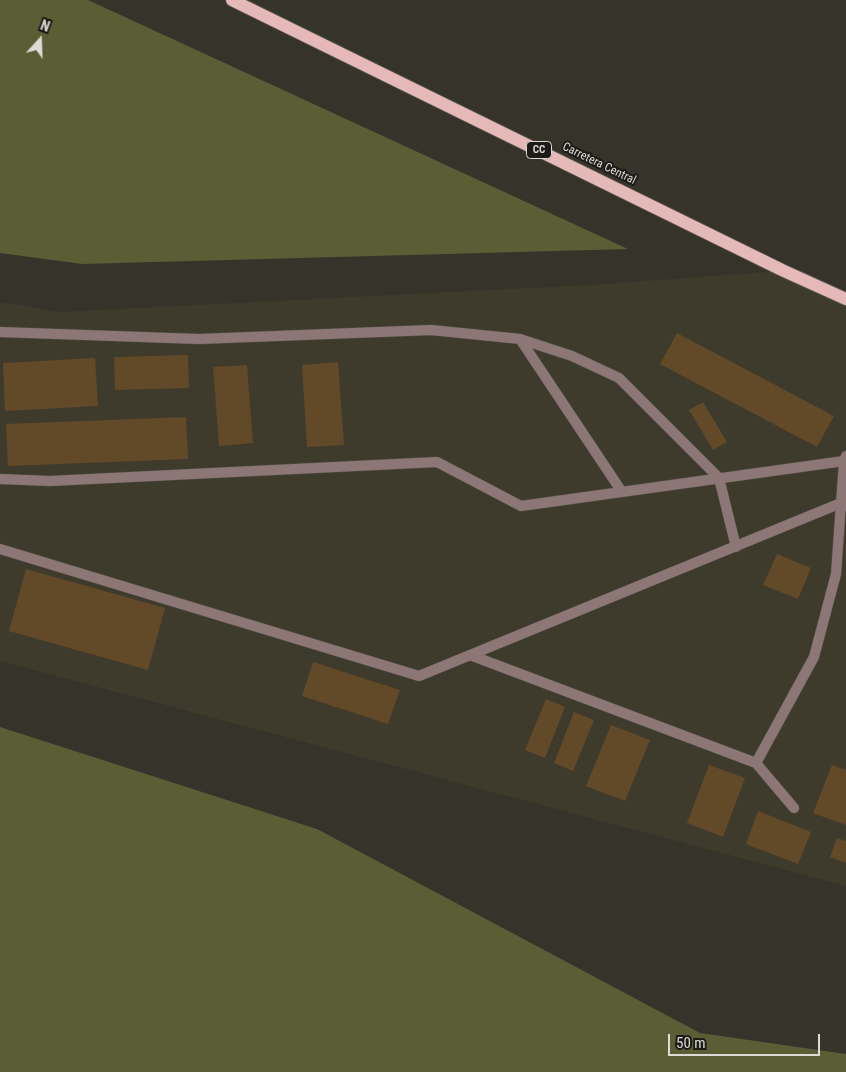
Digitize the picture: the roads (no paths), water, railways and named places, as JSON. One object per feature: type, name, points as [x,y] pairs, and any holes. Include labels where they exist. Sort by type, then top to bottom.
[{"type":"main road","name":"Carretera Central","points":[[232,0],[757,258],[846,299]]},
{"type":"lane","points":[[0,332],[199,339],[431,330],[520,339],[572,356],[619,378],[719,478],[736,547]]},
{"type":"lane","points":[[520,339],[622,492]]},
{"type":"lane","points":[[0,479],[50,481],[437,462],[521,506],[845,459],[844,504],[836,574],[814,658],[756,764]]},
{"type":"lane","points":[[0,549],[418,676],[844,504]]},
{"type":"lane","points":[[470,655],[756,764],[794,808]]}]
